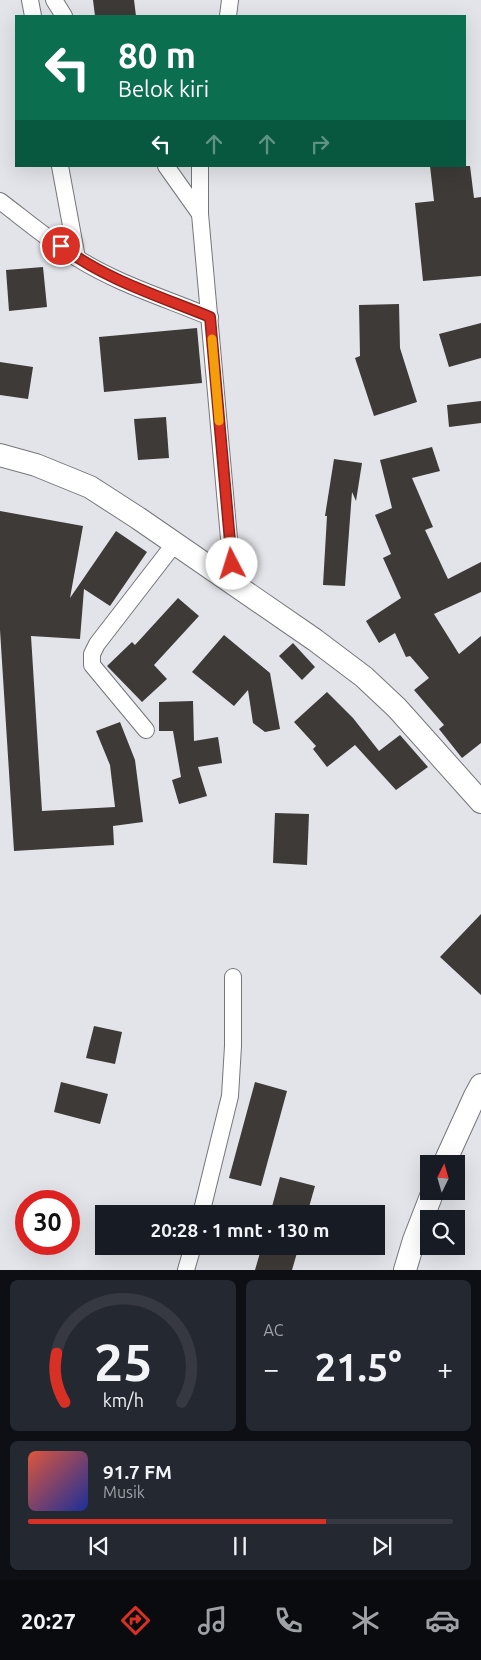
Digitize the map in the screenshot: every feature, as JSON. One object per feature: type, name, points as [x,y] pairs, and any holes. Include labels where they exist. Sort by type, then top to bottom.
[{"type":"street","points":[[30,0],[33,15]]},
{"type":"street","points":[[54,0],[63,15]]},
{"type":"street","points":[[228,15],[230,0]]},
{"type":"street","points":[[60,167],[76,258]]},
{"type":"street","points":[[167,167],[200,214]]},
{"type":"street","points":[[200,167],[200,214],[233,583]]},
{"type":"street","points":[[0,201],[76,258],[125,284],[166,298],[210,317]]},
{"type":"street","points":[[0,455],[36,465],[90,488],[316,640],[364,677],[397,708],[481,802]]},
{"type":"street","points":[[146,730],[92,665],[92,654],[97,644],[175,544]]},
{"type":"street","points":[[203,1205],[230,1096],[233,1046],[233,977]]},
{"type":"street","points":[[448,1155],[479,1092]]},
{"type":"street","points":[[405,1270],[430,1200]]},
{"type":"street","points":[[186,1270],[190,1255]]},
{"type":"building","points":[[93,0],[134,0],[136,15],[95,15]]},
{"type":"building","points":[[470,166],[474,198],[481,197],[481,276],[423,281],[415,203],[434,201],[430,167]]},
{"type":"building","points":[[43,267],[47,307],[9,311],[6,270]]},
{"type":"building","points":[[399,304],[400,348],[417,402],[374,416],[355,358],[360,356],[359,305]]},
{"type":"building","points":[[481,323],[481,358],[449,367],[439,334]]},
{"type":"building","points":[[197,328],[202,383],[104,392],[99,337]]},
{"type":"building","points":[[0,362],[33,367],[28,399],[0,395]]},
{"type":"building","points":[[481,401],[481,423],[449,427],[447,405]]},
{"type":"building","points":[[166,417],[169,458],[138,460],[134,419]]},
{"type":"building","points":[[432,447],[440,471],[412,478],[433,527],[425,530],[448,579],[481,562],[481,592],[434,614],[459,654],[481,636],[481,743],[462,758],[439,729],[444,725],[414,690],[429,678],[410,656],[406,657],[395,633],[379,643],[366,621],[401,598],[383,558],[391,554],[375,515],[392,508],[380,460]]},
{"type":"building","points":[[334,459],[362,463],[356,501],[352,492],[345,586],[323,585],[327,516],[325,516]]},
{"type":"building","points":[[0,511],[83,526],[70,598],[116,531],[147,552],[110,606],[84,589],[80,639],[31,636],[42,811],[115,807],[110,765],[96,731],[120,722],[135,760],[143,822],[113,826],[114,845],[14,851],[0,630]]},
{"type":"building","points":[[178,598],[199,616],[154,665],[167,679],[142,702],[107,666],[132,642],[135,645]]},
{"type":"building","points":[[224,635],[270,673],[280,729],[265,732],[253,723],[248,690],[234,706],[192,672]]},
{"type":"building","points":[[293,643],[315,667],[302,680],[279,656]]},
{"type":"building","points":[[327,692],[353,718],[379,751],[400,735],[428,767],[396,790],[355,745],[327,767],[313,749],[316,746],[294,722]]},
{"type":"building","points":[[193,701],[194,741],[218,737],[222,763],[198,767],[207,796],[179,804],[172,780],[181,777],[173,731],[159,731],[159,702]]},
{"type":"building","points":[[275,813],[309,814],[307,865],[273,863]]},
{"type":"building","points":[[481,914],[481,995],[440,957]]},
{"type":"building","points":[[94,1026],[122,1032],[115,1064],[86,1058]]},
{"type":"building","points":[[61,1082],[108,1094],[100,1124],[54,1112]]},
{"type":"building","points":[[255,1082],[287,1091],[261,1186],[229,1178]]},
{"type":"building","points":[[280,1177],[315,1186],[310,1205],[272,1205]]},
{"type":"building","points":[[259,1255],[296,1255],[292,1270],[255,1270]]},
{"type":"slow traffic","points":[[212,339],[219,421]]},
{"type":"route","points":[[61,246],[76,258],[125,284],[166,298],[210,317],[232,564]]}]
